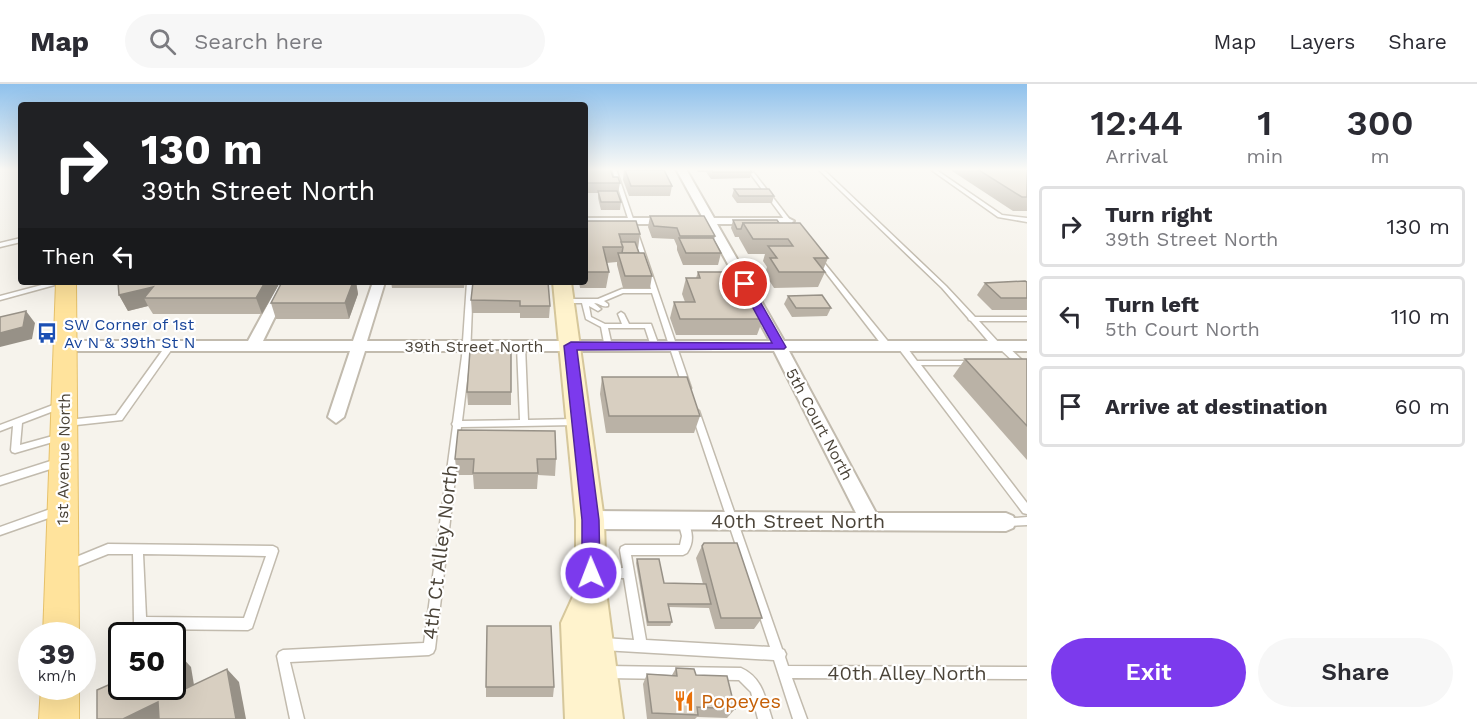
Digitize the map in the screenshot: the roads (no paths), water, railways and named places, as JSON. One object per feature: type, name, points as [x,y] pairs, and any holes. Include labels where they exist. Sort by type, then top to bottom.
[{"type":"main road","name":"1st Avenue North","points":[[61,622],[66,285]]},
{"type":"main road","points":[[571,295],[571,346],[590,520],[591,582],[605,719]]},
{"type":"main road","points":[[584,719],[577,623],[591,582]]},
{"type":"main road","points":[[59,719],[60,700]]},
{"type":"street","name":"5th Court North","points":[[698,199],[780,347],[871,522]]},
{"type":"street","points":[[588,221],[710,221],[791,225]]},
{"type":"street","points":[[253,346],[284,285]]},
{"type":"street","points":[[336,417],[378,285]]},
{"type":"street","name":"39th Street North","points":[[66,346],[1027,346]]},
{"type":"street","name":"40th Street North","points":[[590,520],[1006,522]]},
{"type":"lane","points":[[624,199],[730,521],[780,654],[800,719]]},
{"type":"lane","points":[[771,199],[791,225]]},
{"type":"lane","points":[[851,199],[944,287],[971,319],[999,346],[1023,363]]},
{"type":"lane","points":[[975,199],[1000,216],[1027,220]]},
{"type":"lane","points":[[0,245],[18,241]]},
{"type":"lane","points":[[816,257],[895,347],[915,363],[1027,510]]},
{"type":"lane","points":[[0,298],[49,285]]},
{"type":"lane","name":"4th Ct Alley North","points":[[297,719],[283,656],[429,649],[465,346],[470,285]]},
{"type":"lane","points":[[571,295],[602,303],[622,291],[655,291]]},
{"type":"lane","points":[[571,295],[598,309]]},
{"type":"lane","points":[[571,295],[588,318],[604,326],[648,326],[655,346]]},
{"type":"lane","points":[[617,316],[626,326]]},
{"type":"lane","points":[[971,319],[1027,319]]},
{"type":"lane","points":[[604,326],[608,346]]},
{"type":"lane","points":[[18,421],[15,450],[64,431],[119,418],[170,346]]},
{"type":"lane","points":[[521,346],[524,423]]},
{"type":"lane","points":[[915,363],[985,363]]},
{"type":"lane","points":[[1008,363],[1023,363]]},
{"type":"lane","points":[[0,428],[18,421],[64,431]]},
{"type":"lane","points":[[456,424],[579,422]]},
{"type":"lane","points":[[0,481],[64,431]]},
{"type":"lane","points":[[0,531],[63,509]]},
{"type":"lane","points":[[641,646],[625,550],[683,550],[688,538],[683,520]]},
{"type":"lane","points":[[1006,522],[1027,520]]},
{"type":"lane","points":[[62,567],[108,549],[273,551],[248,624],[212,624],[140,623],[138,550]]},
{"type":"lane","points":[[591,582],[628,573]]},
{"type":"lane","points":[[598,658],[641,646],[780,654]]},
{"type":"lane","points":[[598,658],[741,674],[756,688],[765,719]]},
{"type":"lane","name":"40th Alley North","points":[[786,672],[1027,673]]},
{"type":"place","name":"SW Corner of 1st Av N & 39th St N","points":[[47,333]]},
{"type":"place","name":"Popeyes","points":[[684,701]]}]
